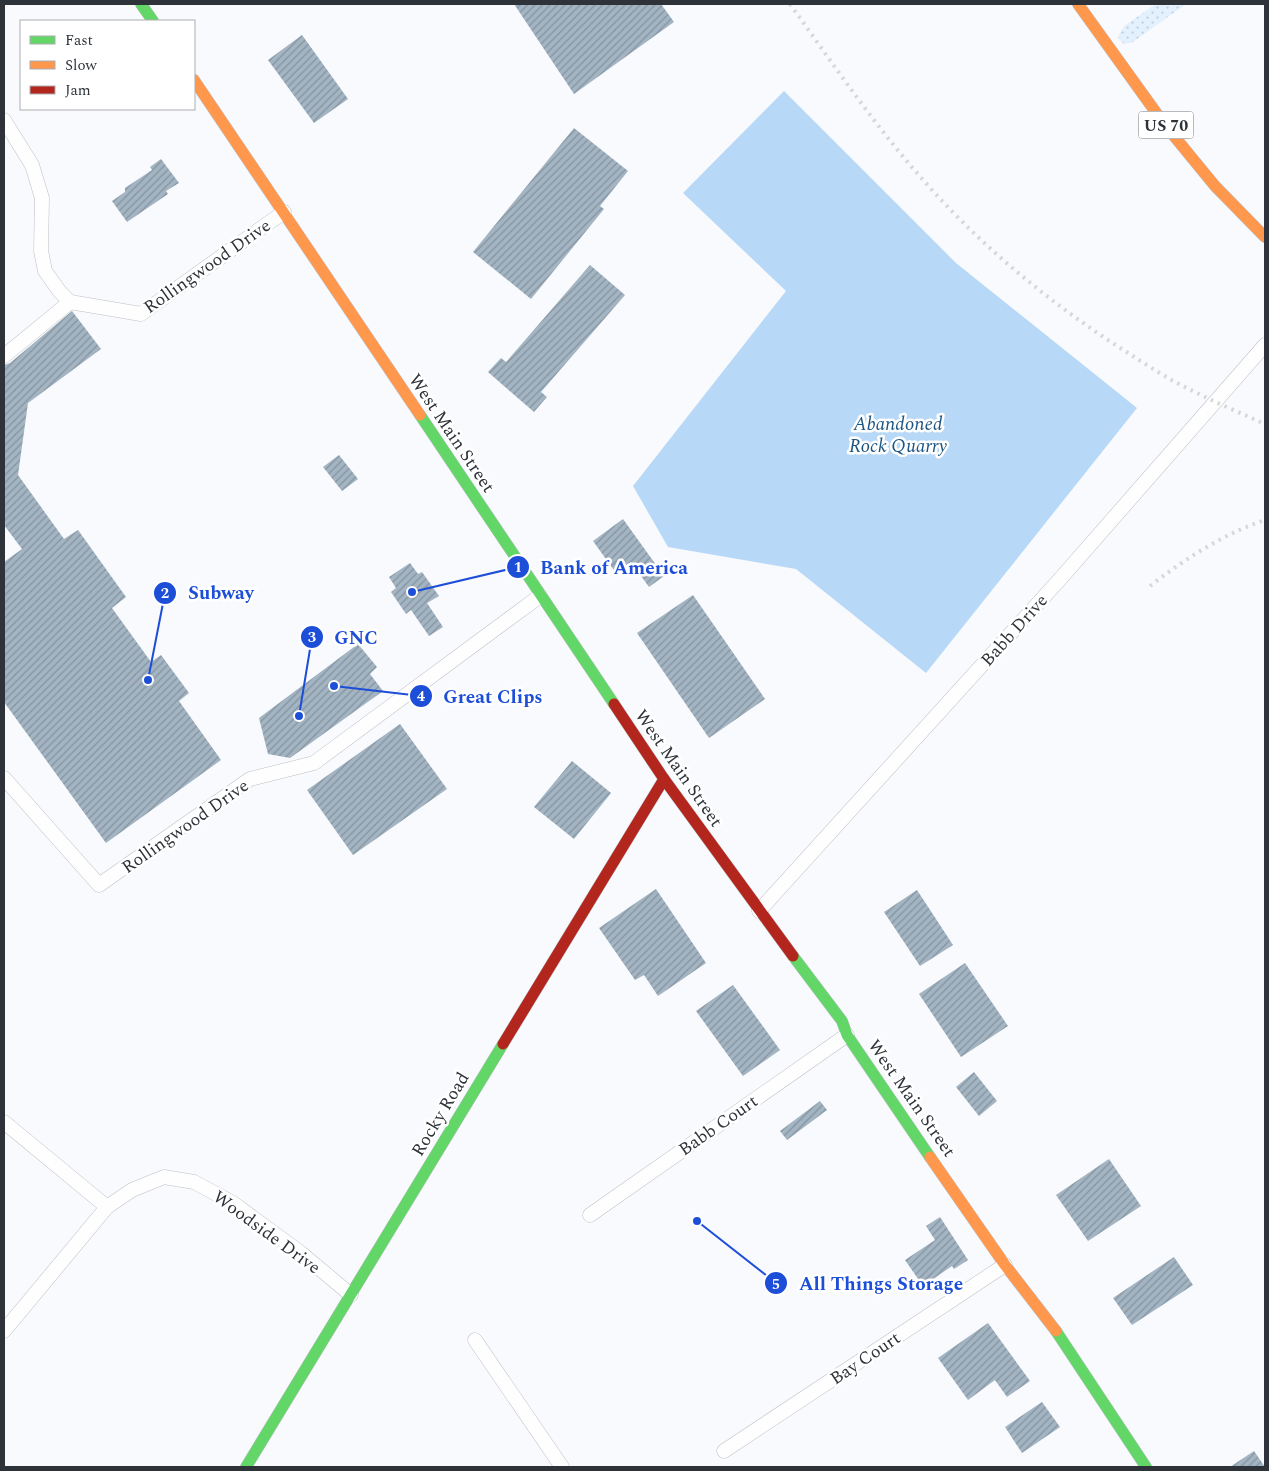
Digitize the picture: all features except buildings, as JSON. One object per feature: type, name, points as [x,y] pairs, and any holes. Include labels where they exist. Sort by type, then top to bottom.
[{"type":"main road","points":[[141,4],[152,20]]},
{"type":"main road","name":"US 70","points":[[1078,4],[1160,117],[1214,186],[1265,237]]},
{"type":"main road","name":"West Main Street","points":[[195,81],[664,779],[759,911],[842,1021],[846,1034],[1005,1265],[1049,1320],[1146,1467]]},
{"type":"main road","name":"Rocky Road","points":[[246,1467],[664,779]]},
{"type":"street","points":[[4,120],[32,165],[42,198],[41,251],[45,270],[60,292],[70,302],[4,356]]},
{"type":"street","name":"Rollingwood Drive","points":[[70,302],[141,314],[284,212]]},
{"type":"street","name":"Babb Drive","points":[[759,911],[1068,570],[1265,345]]},
{"type":"street","name":"Rollingwood Drive","points":[[4,778],[99,885],[250,779],[314,763],[540,596]]},
{"type":"street","name":"Babb Court","points":[[590,1215],[846,1034]]},
{"type":"street","points":[[4,1122],[107,1207]]},
{"type":"street","name":"Woodside Drive","points":[[4,1332],[107,1207],[132,1190],[164,1177],[194,1182],[233,1203],[301,1253],[351,1295]]},
{"type":"street","name":"Bay Court","points":[[724,1451],[1005,1265]]},
{"type":"street","points":[[475,1340],[562,1467]]},
{"type":"shaded area","points":[[1156,4],[1186,4],[1133,42],[1124,44],[1118,38],[1124,26]]},
{"type":"water","name":"Abandoned Rock Quarry","points":[[784,91],[956,263],[1137,408],[926,673],[796,569],[668,547],[633,486],[786,291],[683,193]]},
{"type":"railway","points":[[790,4],[888,139],[969,229],[1018,273],[1097,333],[1146,365],[1193,391],[1265,424]]},
{"type":"railway","points":[[1150,586],[1205,548],[1234,532],[1265,520]]},
{"type":"traffic: fast","points":[[141,4],[152,20]]},
{"type":"traffic: fast","points":[[420,415],[614,704]]},
{"type":"traffic: fast","points":[[793,956],[842,1021],[847,1035],[930,1157]]},
{"type":"traffic: fast","points":[[246,1467],[503,1044]]},
{"type":"traffic: fast","points":[[1056,1331],[1146,1467]]},
{"type":"traffic: slow","points":[[1078,4],[1165,125],[1215,186],[1265,237]]},
{"type":"traffic: slow","points":[[195,81],[420,415]]},
{"type":"traffic: slow","points":[[930,1157],[1005,1265],[1056,1331]]},
{"type":"traffic: jam","points":[[614,704],[664,779],[793,956]]},
{"type":"traffic: jam","points":[[503,1044],[664,779]]},
{"type":"place","name":"Bank of America","points":[[412,592]]},
{"type":"place","name":"Subway","points":[[148,680]]},
{"type":"place","name":"Great Clips","points":[[334,686]]},
{"type":"place","name":"GNC","points":[[299,716]]},
{"type":"place","name":"All Things Storage","points":[[697,1221]]}]
